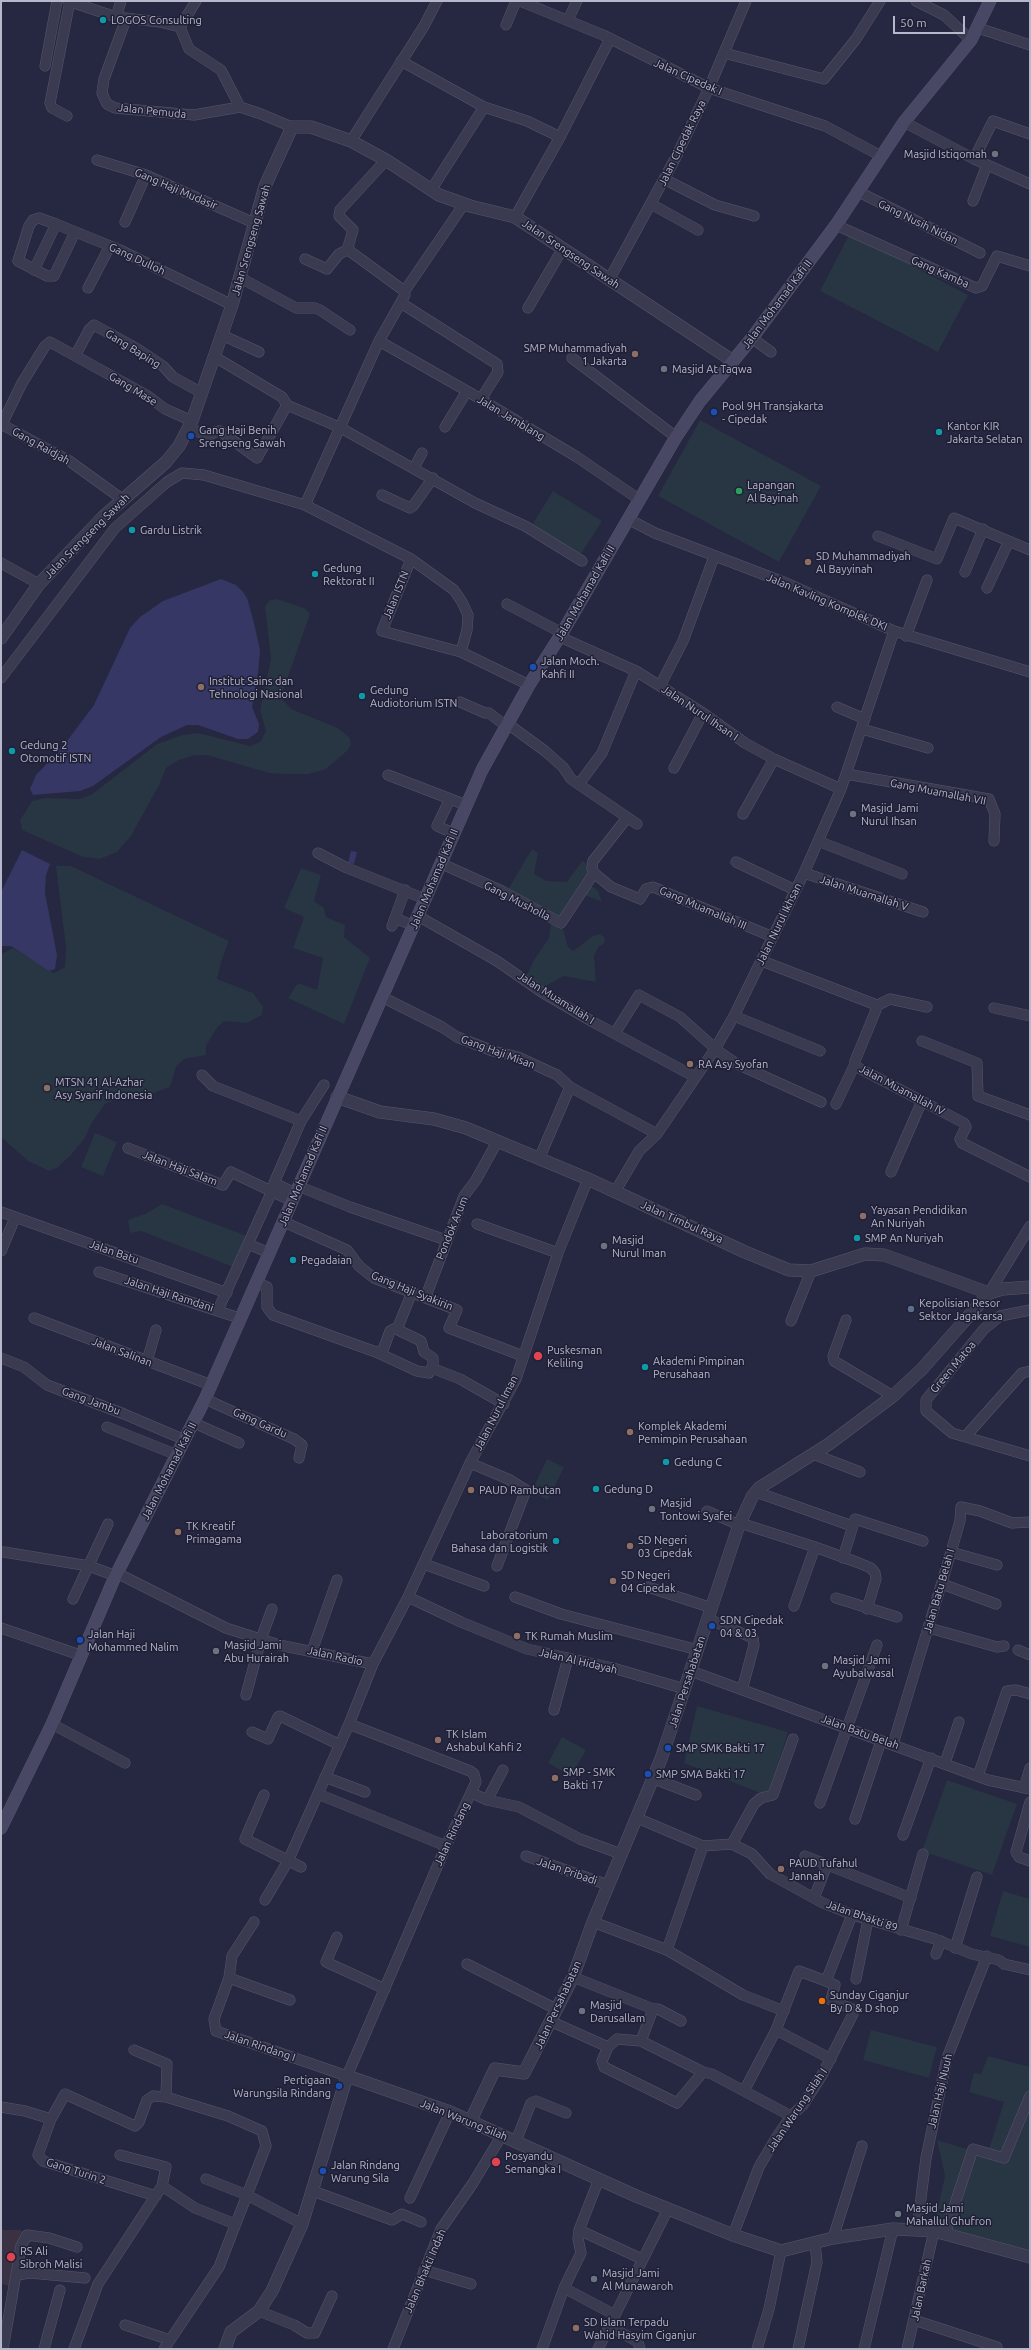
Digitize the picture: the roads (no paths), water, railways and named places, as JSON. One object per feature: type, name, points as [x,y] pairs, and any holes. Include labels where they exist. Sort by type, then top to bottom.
[{"type":"main road","name":"Jalan Mohamad Kafi II","points":[[1,1828],[52,1724],[74,1652],[114,1574],[171,1453],[179,1438],[194,1423],[205,1399],[227,1314],[256,1282],[258,1248],[284,1222],[284,1191],[337,1097],[382,997],[423,898],[440,863],[457,804],[482,770],[505,724],[529,685],[558,632],[628,518],[634,496],[700,401],[731,360],[752,338],[836,226],[879,154],[969,37],[978,28],[990,1]]},
{"type":"street","points":[[45,66],[57,1]]},
{"type":"street","points":[[67,116],[52,108],[50,103],[69,1],[121,18],[160,22],[180,27]]},
{"type":"street","name":"Jalan Pemuda","points":[[121,1],[121,18],[104,79],[102,93],[107,104],[114,108],[194,115],[240,107],[262,114],[292,127]]},
{"type":"street","points":[[180,27],[196,1]]},
{"type":"street","points":[[351,141],[424,26],[437,1]]},
{"type":"street","points":[[506,25],[516,1]]},
{"type":"street","name":"Jalan Cipedak I","points":[[520,1],[610,39],[709,88],[807,119],[825,126],[879,154]]},
{"type":"street","points":[[568,20],[577,1]]},
{"type":"street","name":"Jalan Cipedak Raya","points":[[609,280],[651,204],[709,88],[746,1]]},
{"type":"street","points":[[724,53],[824,79],[856,39],[880,1]]},
{"type":"street","points":[[916,1],[944,15],[969,37]]},
{"type":"street","points":[[180,27],[190,49],[196,55],[221,70],[240,107]]},
{"type":"street","points":[[978,28],[1030,45]]},
{"type":"street","points":[[515,217],[560,137],[610,39]]},
{"type":"street","points":[[401,61],[484,107],[527,120],[560,137]]},
{"type":"street","points":[[431,190],[484,107]]},
{"type":"street","points":[[974,159],[993,121],[1030,134]]},
{"type":"street","points":[[904,122],[974,159],[1030,184]]},
{"type":"street","name":"Jalan Srengseng Sawah","points":[[1,638],[39,584],[122,500],[174,454],[190,425],[202,393],[232,305],[254,223],[266,186],[292,127],[311,128],[351,141],[386,160],[431,190],[464,204],[515,217],[731,360]]},
{"type":"street","name":"Gang Haji Mudasir","points":[[96,160],[146,175],[254,223]]},
{"type":"street","points":[[349,249],[353,230],[339,218],[339,214],[386,160]]},
{"type":"street","points":[[973,201],[987,165]]},
{"type":"street","points":[[125,222],[146,175]]},
{"type":"street","points":[[664,179],[715,205],[754,216]]},
{"type":"street","name":"Gang Nusih Nidan","points":[[857,191],[980,253]]},
{"type":"street","points":[[305,505],[339,427],[379,341],[401,303],[404,292],[464,204]]},
{"type":"street","points":[[651,204],[698,230]]},
{"type":"street","name":"Gang Dulloh","points":[[34,270],[20,263],[18,258],[29,226],[33,220],[39,218],[110,246],[232,305]]},
{"type":"street","points":[[56,224],[34,270],[47,276],[54,276],[75,232]]},
{"type":"street","name":"Gang Kamba","points":[[836,226],[976,288],[982,286],[996,256],[1030,266]]},
{"type":"street","points":[[88,288],[110,246]]},
{"type":"street","points":[[528,308],[563,248]]},
{"type":"street","points":[[305,259],[327,269],[339,254],[349,249]]},
{"type":"street","points":[[349,249],[404,292]]},
{"type":"street","points":[[239,277],[296,308],[315,308],[350,330]]},
{"type":"street","points":[[401,303],[497,364],[498,372],[481,399]]},
{"type":"street","name":"Gang Baping","points":[[75,356],[89,330],[94,325],[136,348],[163,366],[173,376],[202,393]]},
{"type":"street","points":[[222,335],[259,352]]},
{"type":"street","points":[[752,338],[771,352]]},
{"type":"street","name":"Jalan Jamblang","points":[[379,341],[481,399],[578,458],[634,496]]},
{"type":"street","name":"Gang Raidjah","points":[[75,356],[54,343],[50,342],[45,346],[22,383],[1,425],[44,449],[68,460],[122,500]]},
{"type":"street","name":"Gang Mase","points":[[75,356],[148,396],[208,436],[220,431],[257,458],[286,406]]},
{"type":"street","points":[[215,356],[282,397],[286,406],[339,427],[433,478],[475,503],[525,526],[582,561]]},
{"type":"street","points":[[572,358],[676,437]]},
{"type":"street","points":[[445,427],[467,391]]},
{"type":"street","points":[[414,468],[422,453]]},
{"type":"street","points":[[1,678],[116,528],[167,482],[182,473],[204,475],[305,505],[411,559]]},
{"type":"street","points":[[382,495],[410,508],[433,478]]},
{"type":"street","name":"Jalan Kavling Komplek DKI","points":[[628,518],[655,533],[714,557],[786,583],[906,636],[1030,672]]},
{"type":"street","points":[[878,536],[934,560],[939,556],[954,518],[1030,550]]},
{"type":"street","points":[[965,572],[983,529]]},
{"type":"street","points":[[987,588],[1009,541]]},
{"type":"street","points":[[660,686],[682,641],[714,557]]},
{"type":"street","name":"Jalan ISTN","points":[[411,559],[454,590],[462,602],[468,615],[467,630],[461,652],[382,631],[411,559]]},
{"type":"street","points":[[1,563],[39,584]]},
{"type":"street","points":[[906,636],[927,580]]},
{"type":"street","name":"Jalan Nurul Ihsan I","points":[[507,604],[558,632],[636,671],[703,713],[745,743],[774,760],[840,789]]},
{"type":"street","name":"Jalan Nurul Ikhsan","points":[[615,1192],[639,1151],[657,1134],[715,1048],[734,1016],[762,961],[818,842],[846,774],[894,631]]},
{"type":"street","points":[[461,652],[529,685]]},
{"type":"street","points":[[579,784],[602,753],[636,671]]},
{"type":"street","points":[[460,702],[489,713],[545,751],[579,784],[637,824]]},
{"type":"street","points":[[837,707],[863,724],[928,748]]},
{"type":"street","points":[[674,768],[703,713]]},
{"type":"street","points":[[743,814],[774,760]]},
{"type":"street","name":"Gang Muamallah VII","points":[[846,774],[989,799],[993,805],[995,814],[994,841]]},
{"type":"street","points":[[388,775],[457,804],[437,826],[448,831]]},
{"type":"street","points":[[594,874],[593,861],[627,818]]},
{"type":"street","points":[[818,842],[877,866],[902,874]]},
{"type":"street","points":[[318,852],[347,868],[423,898]]},
{"type":"street","points":[[736,862],[795,890]]},
{"type":"street","name":"Gang Musholla","points":[[440,863],[502,892],[561,923],[594,874]]},
{"type":"street","name":"Jalan Muamallah V","points":[[804,873],[924,912]]},
{"type":"street","name":"Gang Muamallah III","points":[[594,874],[611,887],[641,902],[646,889],[652,887],[773,937]]},
{"type":"street","name":"Jalan Muamallah I","points":[[407,891],[395,921],[414,922],[497,961],[543,993],[695,1077]]},
{"type":"street","points":[[762,961],[876,1006],[886,999],[927,1007]]},
{"type":"street","points":[[615,1033],[639,995],[680,1017],[715,1048],[737,1064],[821,1102]]},
{"type":"street","name":"Gang Haji Misan","points":[[382,997],[442,1027],[457,1038],[493,1051],[518,1057],[557,1075],[570,1087],[657,1134]]},
{"type":"street","name":"Jalan Muamallah IV","points":[[876,1006],[876,1010],[855,1064],[867,1072],[964,1123],[966,1127],[960,1139],[962,1143],[1030,1178]]},
{"type":"street","points":[[994,1008],[1030,1016]]},
{"type":"street","points":[[734,1016],[820,1051]]},
{"type":"street","points":[[922,1041],[977,1063],[978,1096],[1030,1115]]},
{"type":"street","points":[[836,1104],[855,1064]]},
{"type":"street","points":[[202,1075],[213,1086],[301,1121]]},
{"type":"street","points":[[227,1314],[226,1293],[258,1248],[284,1191],[301,1121],[324,1085]]},
{"type":"street","points":[[539,1159],[570,1087]]},
{"type":"street","name":"Jalan Timbul Raya","points":[[337,1097],[380,1112],[434,1119],[466,1128],[588,1179],[745,1252],[789,1270],[811,1271],[866,1254],[884,1255],[989,1293]]},
{"type":"street","points":[[891,1172],[922,1101]]},
{"type":"street","name":"Pondok Arum","points":[[426,1296],[464,1196],[476,1180],[497,1142]]},
{"type":"street","name":"Jalan Haji Salam","points":[[128,1148],[223,1184],[230,1172],[284,1191]]},
{"type":"street","name":"Jalan Nurul Iman","points":[[408,1597],[470,1463],[504,1404],[523,1356],[558,1253],[588,1179]]},
{"type":"street","points":[[284,1191],[350,1208],[446,1240]]},
{"type":"street","name":"Jalan Batu","points":[[1,1212],[226,1293]]},
{"type":"street","points":[[1,1250],[15,1218]]},
{"type":"street","name":"Gang Haji Syakirin","points":[[284,1222],[348,1250],[359,1266],[374,1278],[426,1296],[457,1310],[449,1328],[523,1356]]},
{"type":"street","points":[[477,1224],[558,1253]]},
{"type":"street","points":[[989,1293],[1030,1226]]},
{"type":"street","points":[[791,1321],[811,1271]]},
{"type":"street","name":"Jalan Haji Ramdani","points":[[99,1272],[227,1314]]},
{"type":"street","points":[[256,1282],[266,1287],[267,1309],[275,1316],[376,1352],[422,1373],[429,1373],[432,1368],[433,1358],[424,1352],[421,1340],[396,1329],[390,1331],[383,1350],[376,1352]]},
{"type":"street","points":[[989,1293],[1003,1289],[1030,1287]]},
{"type":"street","points":[[396,1329],[412,1292]]},
{"type":"street","name":"Jalan Persahabatan","points":[[470,2122],[495,2069],[524,2073],[573,1977],[593,1922],[661,1759],[740,1524],[756,1492],[766,1483],[813,1454],[893,1396],[922,1369],[989,1293]]},
{"type":"street","name":"Green Matoa","points":[[1030,1310],[1000,1316],[984,1330],[926,1400],[926,1411],[952,1433],[1030,1456]]},
{"type":"street","name":"Jalan Salinan","points":[[34,1318],[209,1384]]},
{"type":"street","points":[[846,1320],[833,1356],[834,1361],[893,1396]]},
{"type":"street","points":[[147,1361],[156,1330]]},
{"type":"street","name":"Gang Jambu","points":[[1,1358],[24,1367],[47,1385],[124,1414],[179,1438]]},
{"type":"street","points":[[432,1368],[460,1379],[504,1404]]},
{"type":"street","points":[[965,1437],[1022,1373],[1030,1371]]},
{"type":"street","name":"Gang Gardu","points":[[205,1399],[294,1438],[302,1445],[300,1458]]},
{"type":"street","points":[[194,1423],[239,1443]]},
{"type":"street","points":[[107,1427],[171,1453]]},
{"type":"street","points":[[952,1433],[955,1440],[982,1447],[987,1444]]},
{"type":"street","points":[[813,1454],[860,1472]]},
{"type":"street","points":[[470,1463],[508,1479],[526,1490],[497,1566]]},
{"type":"street","points":[[756,1492],[852,1526]]},
{"type":"street","name":"Jalan Batu Belah I","points":[[893,1744],[932,1629],[942,1584],[960,1521],[961,1507],[980,1510],[1012,1523],[1030,1522]]},
{"type":"street","points":[[707,1511],[740,1524],[814,1547],[870,1568],[875,1573],[876,1579],[867,1609]]},
{"type":"street","points":[[843,1558],[852,1526],[857,1519],[922,1541]]},
{"type":"street","points":[[73,1599],[108,1524]]},
{"type":"street","points":[[794,1606],[814,1547]]},
{"type":"street","name":"Jalan Radio","points":[[4,1552],[89,1566],[114,1574],[226,1628],[260,1639],[373,1664],[408,1597]]},
{"type":"street","points":[[951,1552],[998,1565]]},
{"type":"street","points":[[424,1564],[484,1586]]},
{"type":"street","points":[[312,1651],[337,1580]]},
{"type":"street","points":[[942,1584],[996,1604]]},
{"type":"street","points":[[648,1587],[710,1614],[753,1638],[754,1645],[742,1690]]},
{"type":"street","name":"Jalan Al Hidayah","points":[[408,1597],[461,1622],[527,1649],[568,1658],[685,1689]]},
{"type":"street","points":[[515,1597],[561,1614],[698,1650]]},
{"type":"street","points":[[836,1598],[867,1609],[897,1617]]},
{"type":"street","points":[[246,1695],[260,1639],[272,1609]]},
{"type":"street","points":[[1,1628],[74,1652]]},
{"type":"street","points":[[932,1629],[997,1647],[1004,1646]]},
{"type":"street","points":[[820,1803],[877,1645]]},
{"type":"street","points":[[1018,1650],[1030,1655]]},
{"type":"street","points":[[554,1710],[568,1658]]},
{"type":"street","points":[[265,1900],[288,1861],[340,1745],[373,1664]]},
{"type":"street","name":"Jalan Batu Belah","points":[[691,1671],[988,1780],[1027,1788]]},
{"type":"street","points":[[978,1776],[1007,1691],[1016,1690],[1030,1694]]},
{"type":"street","points":[[252,1732],[268,1739],[278,1717],[280,1716],[340,1745]]},
{"type":"street","points":[[945,1764],[959,1722]]},
{"type":"street","points":[[52,1724],[125,1763]]},
{"type":"street","name":"Jalan Rindang","points":[[347,2076],[446,1846],[472,1792],[476,1778],[470,1771],[349,1724]]},
{"type":"street","points":[[637,1818],[704,1846],[732,1844],[754,1804],[761,1798],[773,1795],[793,1739]]},
{"type":"street","points":[[855,1819],[881,1741]]},
{"type":"street","points":[[903,1835],[931,1758]]},
{"type":"street","points":[[1027,1788],[1030,1768]]},
{"type":"street","points":[[487,1800],[502,1770]]},
{"type":"street","points":[[325,1777],[364,1792]]},
{"type":"street","points":[[652,1778],[696,1795]]},
{"type":"street","points":[[472,1792],[487,1800],[519,1807],[580,1839],[621,1854]]},
{"type":"street","points":[[318,1794],[446,1846]]},
{"type":"street","points":[[264,1795],[245,1839],[301,1867]]},
{"type":"street","points":[[1030,1802],[1016,1852],[1019,1857],[1030,1861]]},
{"type":"street","name":"Jalan Bhakti 89","points":[[732,1844],[752,1854],[770,1874],[814,1898],[852,1915],[941,1942],[955,1948],[988,1956]]},
{"type":"street","points":[[667,1950],[704,1846]]},
{"type":"street","points":[[901,1930],[924,1854]]},
{"type":"street","name":"Jalan Pribadi","points":[[526,1856],[608,1885]]},
{"type":"street","points":[[805,1856],[911,1898]]},
{"type":"street","points":[[814,1898],[828,1865]]},
{"type":"street","points":[[955,1948],[977,1877]]},
{"type":"street","points":[[744,2091],[776,2030],[799,1971],[826,1981],[852,1915]]},
{"type":"street","points":[[856,1979],[868,1920]]},
{"type":"street","name":"Jalan Rindang I","points":[[254,1922],[232,1956],[229,1978],[214,2019],[216,2031],[347,2076]]},
{"type":"street","points":[[593,1922],[667,1950],[743,1995],[784,2011]]},
{"type":"street","points":[[337,1936],[326,1962],[385,1989]]},
{"type":"street","points":[[936,1954],[941,1942]]},
{"type":"street","points":[[988,1956],[1004,1964],[1030,1970]]},
{"type":"street","name":"Jalan Haji Nuuh","points":[[917,2230],[926,2158],[947,2058],[988,1956]]},
{"type":"street","points":[[467,1964],[556,2009]]},
{"type":"street","points":[[573,1977],[653,2009],[658,2009],[681,2021]]},
{"type":"street","points":[[229,1978],[290,2000]]},
{"type":"street","name":"Jalan Warung Silah I","points":[[733,2235],[759,2167],[791,2116],[803,2105],[831,2059],[854,2011],[831,2000],[836,1985],[826,1981]]},
{"type":"street","points":[[641,2041],[653,2009]]},
{"type":"street","points":[[550,2021],[608,2047]]},
{"type":"street","points":[[776,2030],[831,2059]]},
{"type":"street","points":[[703,2072],[677,2103],[604,2067],[602,2061],[608,2047],[617,2039],[641,2041],[703,2072],[712,2074],[791,2116]]},
{"type":"street","points":[[134,2050],[167,2064],[166,2097]]},
{"type":"street","points":[[225,2349],[231,2332],[259,2311],[272,2291],[302,2224],[347,2076]]},
{"type":"street","name":"Jalan Warung Silah","points":[[347,2076],[450,2112],[599,2180],[668,2209],[733,2235],[782,2251]]},
{"type":"street","points":[[1,2107],[25,2111],[51,2119],[65,2094],[135,2126],[139,2122],[147,2100],[153,2096],[166,2097],[228,2116],[262,2131],[266,2146],[219,2266],[164,2349]]},
{"type":"street","name":"Jalan Barkah","points":[[907,2349],[939,2232],[973,2150],[1004,2158],[1030,2096]]},
{"type":"street","points":[[516,2141],[531,2103],[536,2101],[566,2112]]},
{"type":"street","points":[[410,2198],[450,2112]]},
{"type":"street","name":"Gang Turin 2","points":[[51,2119],[38,2154],[39,2158],[156,2196]]},
{"type":"street","name":"Jalan Bhakti Indah","points":[[396,2348],[424,2270],[441,2229],[473,2183],[502,2136]]},
{"type":"street","points":[[833,2238],[862,2146]]},
{"type":"street","points":[[74,2349],[98,2284],[162,2186],[166,2167],[120,2156]]},
{"type":"street","points":[[206,2179],[248,2194],[302,2224]]},
{"type":"street","points":[[542,2349],[564,2288],[581,2253],[578,2239],[579,2230],[599,2180]]},
{"type":"street","points":[[162,2186],[195,2208],[235,2224]]},
{"type":"street","points":[[313,2191],[392,2220],[402,2214],[421,2222]]},
{"type":"street","points":[[598,2349],[668,2209]]},
{"type":"street","points":[[864,2349],[893,2229]]},
{"type":"street","points":[[757,2349],[770,2309],[782,2251],[833,2238],[893,2229],[939,2232],[1030,2257]]},
{"type":"street","points":[[579,2230],[642,2259]]},
{"type":"street","points":[[3,2349],[21,2246],[27,2235],[49,2238],[78,2247]]},
{"type":"street","points":[[798,2349],[817,2262],[815,2243]]},
{"type":"street","points":[[424,2270],[471,2284]]},
{"type":"street","points":[[17,2275],[30,2273],[85,2278]]},
{"type":"street","points":[[564,2288],[615,2315]]},
{"type":"street","points":[[44,2349],[60,2290]]},
{"type":"street","points":[[259,2311],[294,2325],[307,2333],[315,2333],[332,2296]]},
{"type":"street","points":[[914,2320],[997,2347]]},
{"type":"street","points":[[125,2325],[170,2340]]},
{"type":"street","points":[[609,2326],[638,2342],[640,2349]]},
{"type":"place","name":"LOGOS Consulting","points":[[103,20]]},
{"type":"place","name":"Masjid Istiqomah","points":[[995,154]]},
{"type":"place","name":"SMP Muhammadiyah 1 Jakarta","points":[[635,354]]},
{"type":"place","name":"Masjid At Taqwa","points":[[664,369]]},
{"type":"place","name":"Pool 9H Transjakarta - Cipedak","points":[[714,412]]},
{"type":"place","name":"Kantor KIR Jakarta Selatan","points":[[939,432]]},
{"type":"place","name":"Gang Haji Benih Srengseng Sawah","points":[[191,436]]},
{"type":"place","name":"Lapangan Al Bayinah","points":[[739,491]]},
{"type":"place","name":"Gardu Listrik","points":[[132,530]]},
{"type":"place","name":"SD Muhammadiyah Al Bayyinah","points":[[808,562]]},
{"type":"place","name":"Gedung Rektorat II","points":[[315,574]]},
{"type":"place","name":"Jalan Moch. Kahfi II","points":[[533,667]]},
{"type":"place","name":"Institut Sains dan Tehnologi Nasional","points":[[201,687]]},
{"type":"place","name":"Gedung Audiotorium ISTN","points":[[362,696]]},
{"type":"place","name":"Gedung 2 Otomotif ISTN","points":[[12,751]]},
{"type":"place","name":"Masjid Jami Nurul Ihsan","points":[[853,814]]},
{"type":"place","name":"RA Asy Syofan","points":[[690,1064]]},
{"type":"place","name":"MTSN 41 Al-Azhar Asy Syarif Indonesia","points":[[47,1088]]},
{"type":"place","name":"Yayasan Pendidikan An Nuriyah","points":[[863,1216]]},
{"type":"place","name":"SMP An Nuriyah","points":[[857,1238]]},
{"type":"place","name":"Masjid Nurul Iman","points":[[604,1246]]},
{"type":"place","name":"Pegadaian","points":[[293,1260]]},
{"type":"place","name":"Kepolisian Resor Sektor Jagakarsa","points":[[911,1309]]},
{"type":"place","name":"Puskesman Keliling","points":[[538,1356]]},
{"type":"place","name":"Akademi Pimpinan Perusahaan","points":[[645,1367]]},
{"type":"place","name":"Komplek Akademi Pemimpin Perusahaan","points":[[630,1432]]},
{"type":"place","name":"Gedung C","points":[[666,1462]]},
{"type":"place","name":"Gedung D","points":[[596,1489]]},
{"type":"place","name":"PAUD Rambutan","points":[[471,1490]]},
{"type":"place","name":"Masjid Tontowi Syafei","points":[[652,1509]]},
{"type":"place","name":"TK Kreatif Primagama","points":[[178,1532]]},
{"type":"place","name":"Laboratorium Bahasa dan Logistik","points":[[556,1541]]},
{"type":"place","name":"SD Negeri 03 Cipedak","points":[[630,1546]]},
{"type":"place","name":"SD Negeri 04 Cipedak","points":[[613,1581]]},
{"type":"place","name":"SDN Cipedak 04 & 03","points":[[712,1626]]},
{"type":"place","name":"TK Rumah Muslim","points":[[517,1636]]},
{"type":"place","name":"Jalan Haji Mohammed Nalim","points":[[80,1640]]},
{"type":"place","name":"Masjid Jami Abu Hurairah","points":[[216,1651]]},
{"type":"place","name":"Masjid Jami Ayubalwasal","points":[[825,1666]]},
{"type":"place","name":"TK Islam Ashabul Kahfi 2","points":[[438,1740]]},
{"type":"place","name":"SMP SMK Bakti 17","points":[[668,1748]]},
{"type":"place","name":"SMP SMA Bakti 17","points":[[648,1774]]},
{"type":"place","name":"SMP - SMK Bakti 17","points":[[555,1778]]},
{"type":"place","name":"PAUD Tufahul Jannah","points":[[781,1869]]},
{"type":"place","name":"Sunday Ciganjur By D & D shop","points":[[822,2001]]},
{"type":"place","name":"Masjid Darusallam","points":[[582,2011]]},
{"type":"place","name":"Pertigaan Warungsila Rindang","points":[[339,2086]]},
{"type":"place","name":"Posyandu Semangka I","points":[[496,2162]]},
{"type":"place","name":"Jalan Rindang Warung Sila","points":[[323,2171]]},
{"type":"place","name":"Masjid Jami Mahallul Ghufron","points":[[898,2214]]},
{"type":"place","name":"RS Ali Sibroh Malisi","points":[[11,2257]]},
{"type":"place","name":"Masjid Jami Al Munawaroh","points":[[594,2279]]},
{"type":"place","name":"SD Islam Terpadu Wahid Hasyim Ciganjur","points":[[576,2328]]}]
